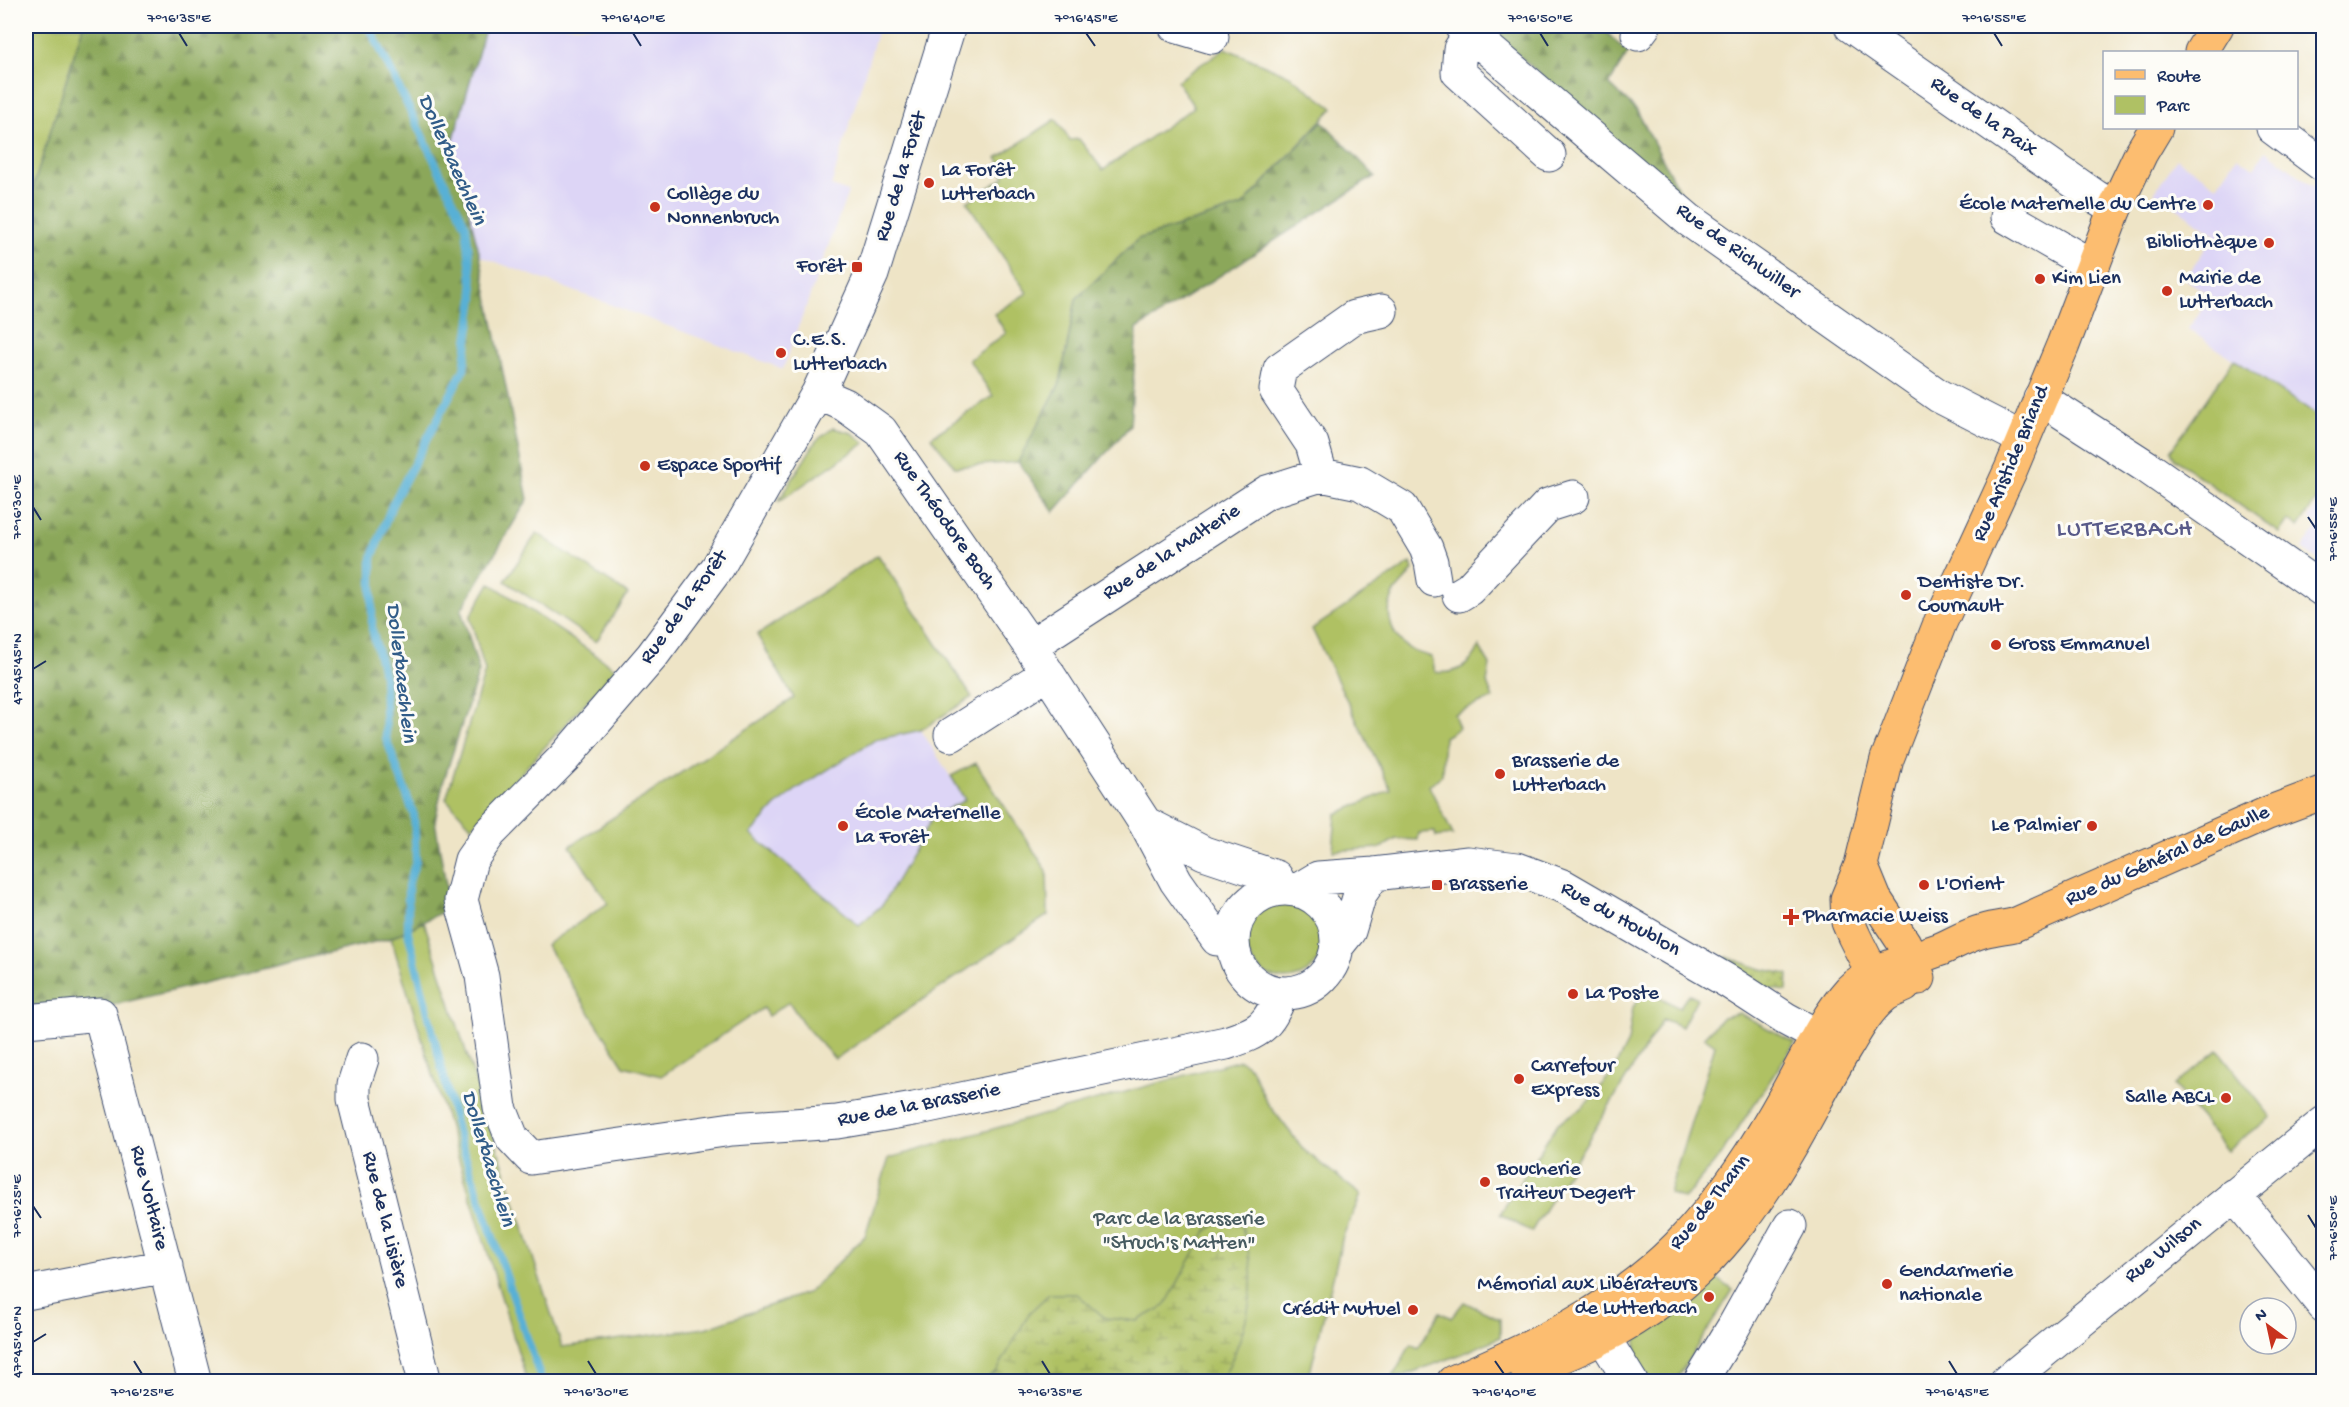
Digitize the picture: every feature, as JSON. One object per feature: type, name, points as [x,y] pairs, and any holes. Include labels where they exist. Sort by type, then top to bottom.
[{"type":"main road","points":[[2202,51],[2217,26]]},
{"type":"main road","name":"Rue Aristide Briand","points":[[1879,985],[1848,922],[1847,899],[1861,865],[1887,759],[1940,623],[2063,345],[2115,208],[2141,153],[2155,129]]},
{"type":"main road","name":"Rue du Général de Gaulle","points":[[1879,985],[1915,969],[1982,931],[2014,925],[2268,813],[2324,792]]},
{"type":"main road","points":[[1861,865],[1875,899],[1904,943],[1915,969]]},
{"type":"main road","name":"Rue de Thann","points":[[1453,1382],[1497,1371],[1597,1327],[1620,1297],[1678,1246],[1738,1174],[1765,1132],[1831,1043],[1851,989],[1879,985]]},
{"type":"street","name":"Rue de la Forêt","points":[[531,1158],[512,1138],[500,1108],[482,976],[461,900],[471,860],[489,833],[564,758],[652,656],[692,603],[718,567],[818,393],[872,273],[949,26]]},
{"type":"street","points":[[1175,26],[1212,38]]},
{"type":"street","name":"Rue de la Paix","points":[[1851,26],[2115,208]]},
{"type":"street","name":"Rue de Richwiller","points":[[1549,155],[1458,72],[1460,49],[1467,30],[1689,219],[1939,396],[2023,439]]},
{"type":"street","points":[[2274,129],[2324,166]]},
{"type":"street","points":[[2007,217],[2092,266]]},
{"type":"street","points":[[1321,475],[1312,444],[1276,390],[1280,369],[1354,317],[1381,311]]},
{"type":"street","name":"Rue Théodore Boch","points":[[818,393],[845,405],[881,431],[1048,673],[1145,823],[1176,881],[1217,939],[1232,939]]},
{"type":"street","points":[[2040,398],[2147,467],[2324,591]]},
{"type":"street","name":"Rue de la Malterie","points":[[1030,646],[1267,492],[1321,475],[1360,483],[1402,508],[1446,588],[1469,589],[1548,505],[1573,497]]},
{"type":"street","points":[[951,735],[1048,673]]},
{"type":"street","points":[[1145,823],[1204,853],[1276,877],[1278,892]]},
{"type":"street","name":"Rue du Houblon","points":[[1278,892],[1318,878],[1468,863],[1517,869],[1565,887],[1831,1043]]},
{"type":"street","points":[[1337,946],[1349,931],[1360,894],[1374,874]]},
{"type":"street","points":[[1192,903],[1212,898],[1278,892],[1312,895],[1332,917],[1337,931],[1337,946],[1333,962],[1324,976],[1312,986],[1297,992],[1281,994],[1265,990],[1246,976],[1234,956],[1232,939],[1235,923],[1243,908],[1278,892]]},
{"type":"street","name":"Rue de la Brasserie","points":[[531,1158],[732,1129],[837,1122],[914,1109],[1226,1043],[1252,1035],[1272,1016],[1281,994]]},
{"type":"street","name":"Rue Voltaire","points":[[26,1021],[100,1014],[195,1382]]},
{"type":"street","name":"Rue de la Lisière","points":[[362,1059],[354,1084],[354,1099],[425,1382]]},
{"type":"street","name":"Rue Wilson","points":[[2006,1382],[2324,1123]]},
{"type":"street","points":[[2234,1195],[2324,1306]]},
{"type":"street","points":[[1700,1382],[1790,1226]]},
{"type":"street","points":[[26,1293],[166,1266]]},
{"type":"street","points":[[1597,1327],[1631,1382]]},
{"type":"shaded area","name":"Collège du Nonnenbruch","points":[[486,26],[879,26],[831,186],[848,192],[783,369],[480,256],[452,145]]},
{"type":"shaded area","points":[[2266,150],[2323,194],[2323,420],[2188,329],[2211,296],[2185,279],[2215,234],[2154,193],[2177,159],[2217,186],[2237,157],[2254,168]]},
{"type":"shaded area","points":[[2323,498],[2323,564],[2302,549],[2319,525],[2309,518]]},
{"type":"shaded area","name":"École Maternelle La Forêt","points":[[921,730],[965,800],[933,817],[883,904],[859,925],[751,834],[775,807],[797,789],[875,740]]},
{"type":"green space","points":[[26,26],[83,26],[26,210]]},
{"type":"green space","points":[[83,26],[486,26],[452,145],[480,256],[528,499],[461,610],[479,671],[443,783],[435,821],[450,908],[391,938],[113,1005],[26,1006],[26,210]]},
{"type":"green space","points":[[1485,26],[1600,26],[1628,53],[1609,84],[1637,111],[1684,200]]},
{"type":"green space","points":[[1225,48],[1290,76],[1333,108],[1242,206],[1138,239],[1076,299],[1060,383],[1018,462],[955,467],[931,437],[993,396],[969,360],[1006,333],[994,314],[1027,293],[967,202],[1005,177],[997,165],[1001,163],[997,158],[1056,119],[1070,140],[1079,139],[1103,170],[1194,107],[1177,81]]},
{"type":"green space","points":[[1322,121],[1375,176],[1137,329],[1130,426],[1054,512],[1018,462],[1060,383],[1076,299],[1138,239],[1242,206]]},
{"type":"green space","points":[[2234,359],[2323,420],[2323,491],[2298,527],[2288,520],[2279,533],[2175,459],[2171,451]]},
{"type":"green space","points":[[833,428],[852,433],[865,443],[778,502],[816,441]]},
{"type":"green space","points":[[537,533],[628,594],[596,642],[505,581]]},
{"type":"green space","points":[[878,555],[972,697],[921,730],[875,740],[797,789],[775,807],[751,834],[859,925],[883,904],[933,817],[965,800],[951,776],[976,763],[1047,871],[1048,915],[835,1059],[805,1026],[789,1002],[768,1016],[763,1008],[661,1076],[624,1066],[546,945],[608,903],[570,846],[794,698],[757,635]]},
{"type":"green space","points":[[1411,563],[1413,570],[1391,600],[1389,616],[1398,638],[1410,649],[1432,657],[1435,672],[1442,673],[1462,668],[1472,659],[1479,647],[1490,665],[1487,683],[1493,698],[1454,714],[1459,728],[1444,737],[1442,775],[1429,786],[1453,835],[1436,837],[1435,832],[1419,833],[1418,840],[1396,839],[1381,848],[1333,851],[1336,814],[1391,790],[1312,629]]},
{"type":"green space","points":[[490,583],[616,669],[472,827],[446,799],[485,671],[470,617]]},
{"type":"green space","points":[[1277,901],[1293,901],[1307,907],[1318,918],[1324,932],[1324,948],[1318,962],[1307,973],[1293,979],[1277,979],[1263,973],[1252,962],[1246,948],[1246,932],[1252,918],[1263,907]]},
{"type":"green space","name":"Parc de la Brasserie \"Struch's Matten\"","points":[[424,922],[562,1347],[705,1328],[809,1292],[865,1236],[889,1158],[1240,1060],[1251,1068],[1266,1101],[1304,1150],[1361,1195],[1343,1236],[1308,1381],[527,1381],[391,938]]},
{"type":"green space","points":[[1727,957],[1761,969],[1788,974],[1787,991],[1757,987],[1722,969]]},
{"type":"green space","points":[[1646,989],[1679,1008],[1689,994],[1697,998],[1682,1027],[1663,1019],[1531,1232],[1500,1214],[1558,1123],[1579,1110],[1595,1095],[1614,1069],[1628,1042],[1633,1007]]},
{"type":"green space","points":[[1739,1013],[1795,1043],[1719,1157],[1684,1199],[1669,1193],[1715,1045],[1704,1037],[1723,1017]]},
{"type":"green space","points":[[2218,1050],[2271,1117],[2227,1151],[2174,1085]]},
{"type":"green space","points":[[1226,1218],[1242,1226],[1250,1258],[1251,1283],[1248,1312],[1240,1340],[1221,1381],[982,1381],[997,1371],[1030,1312],[1049,1294],[1077,1294],[1105,1318],[1137,1321],[1165,1306],[1206,1231]]},
{"type":"green space","points":[[1711,1274],[1733,1290],[1675,1381],[1651,1381],[1636,1359],[1636,1337],[1685,1299]]},
{"type":"green space","points":[[1464,1302],[1500,1319],[1500,1337],[1462,1354],[1391,1380],[1411,1344],[1418,1348],[1440,1312],[1451,1318]]},
{"type":"waterway","points":[[26,32],[29,26]]},
{"type":"waterway","name":"Dollerbaechlein","points":[[369,26],[466,226],[474,298],[464,369],[392,505],[372,558],[372,629],[384,676],[386,738],[414,815],[416,861],[408,885],[408,932],[458,1134],[542,1382]]},
{"type":"place","name":"La Forêt Lutterbach","points":[[929,183]]},
{"type":"place","name":"École Maternelle du Centre","points":[[2208,205]]},
{"type":"place","name":"Collège du Nonnenbruch","points":[[655,207]]},
{"type":"place","name":"Bibliothèque","points":[[2269,243]]},
{"type":"place","name":"Forêt","points":[[857,267]]},
{"type":"place","name":"Kim Lien","points":[[2040,279]]},
{"type":"place","name":"Mairie de Lutterbach","points":[[2167,291]]},
{"type":"place","name":"C.E.S. Lutterbach","points":[[781,353]]},
{"type":"place","name":"Espace Sportif","points":[[645,466]]},
{"type":"place","name":"Dentiste Dr. Cournault","points":[[1906,595]]},
{"type":"place","name":"Gross Emmanuel","points":[[1996,645]]},
{"type":"place","name":"Brasserie de Lutterbach","points":[[1500,774]]},
{"type":"place","name":"École Maternelle La Forêt","points":[[843,826]]},
{"type":"place","name":"Le Palmier","points":[[2092,826]]},
{"type":"place","name":"Brasserie","points":[[1437,885]]},
{"type":"place","name":"L'Orient","points":[[1924,885]]},
{"type":"place","name":"Pharmacie Weiss","points":[[1791,917]]},
{"type":"place","name":"La Poste","points":[[1573,994]]},
{"type":"place","name":"Carrefour Express","points":[[1519,1079]]},
{"type":"place","name":"Salle ABCL","points":[[2226,1098]]},
{"type":"place","name":"Boucherie Traiteur Degert","points":[[1485,1182]]},
{"type":"place","name":"Gendarmerie nationale","points":[[1887,1284]]},
{"type":"place","name":"Mémorial aux Libérateurs de Lutterbach","points":[[1709,1297]]},
{"type":"place","name":"Crédit Mutuel","points":[[1413,1310]]},
{"type":"district","name":"LUTTERBACH","points":[[2125,530]]}]
